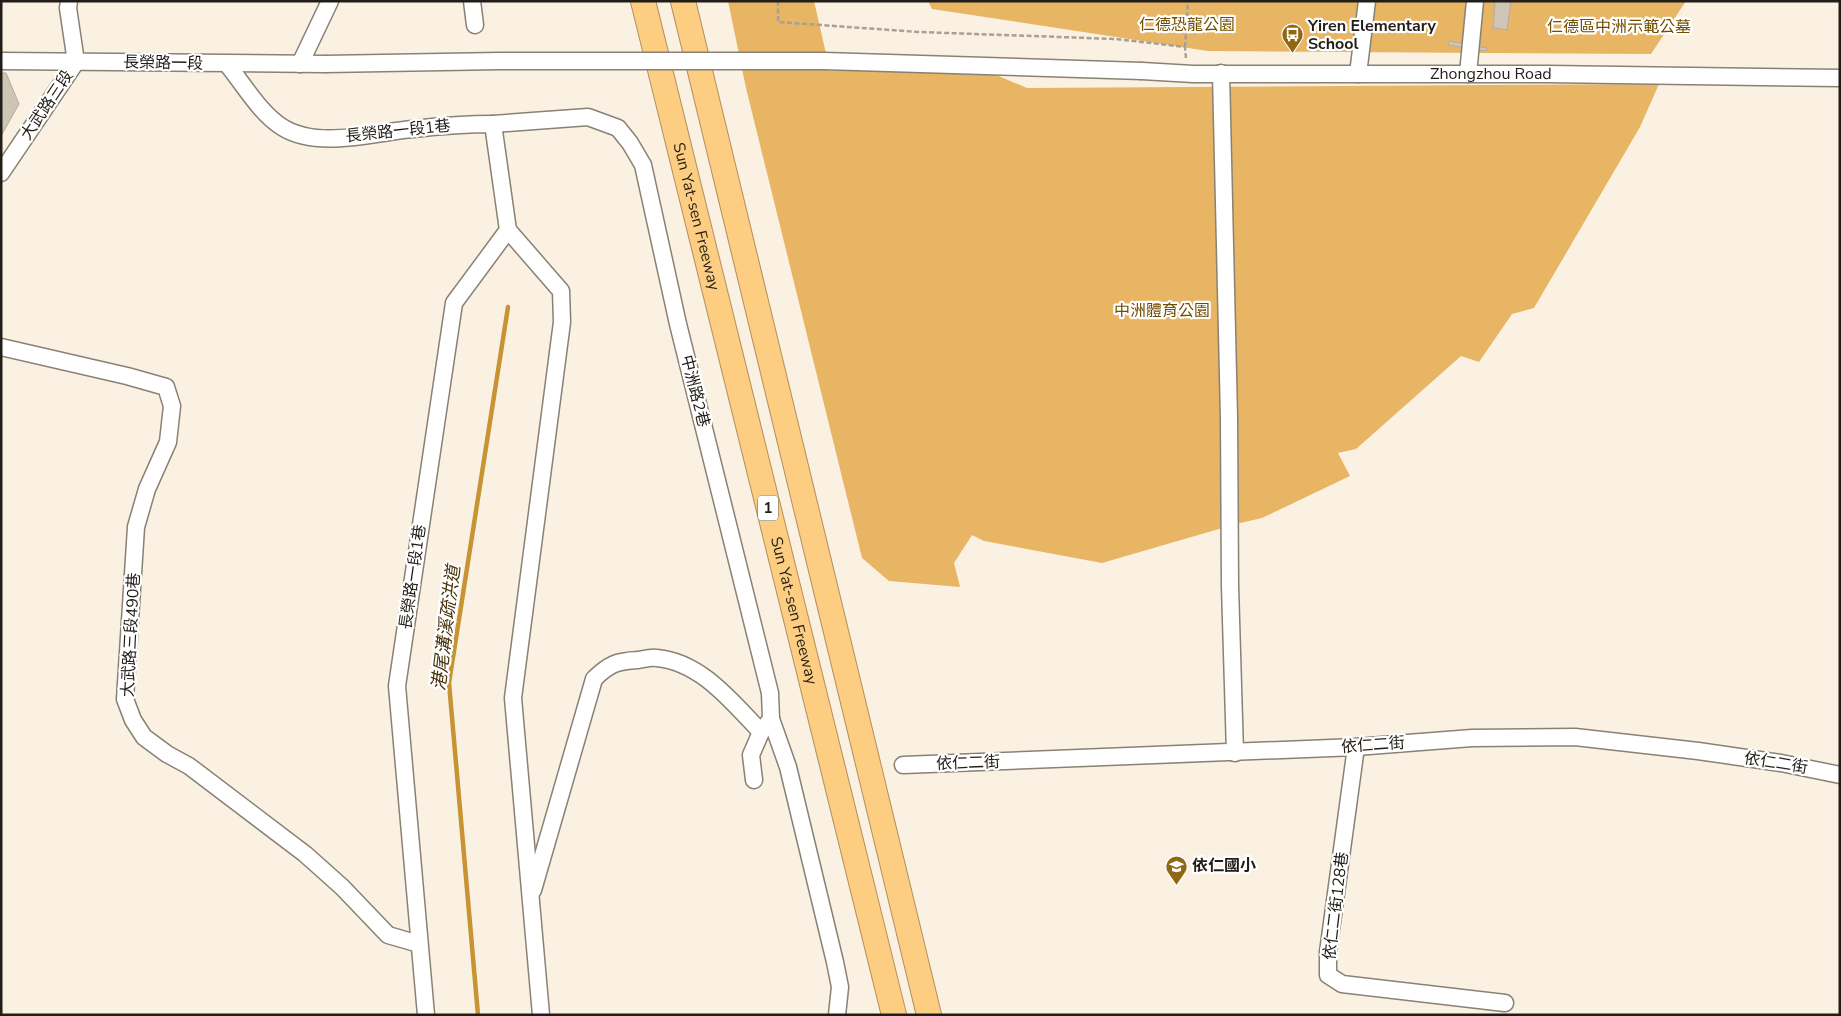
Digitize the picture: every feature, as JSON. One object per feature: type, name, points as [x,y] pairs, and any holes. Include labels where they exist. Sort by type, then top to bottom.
[{"type":"highway","name":"Sun Yat-sen Freeway","points":[[643,1],[894,1015]]},
{"type":"highway","name":"1","points":[[682,1],[929,1015]]},
{"type":"street","points":[[68,1],[76,62]]},
{"type":"street","points":[[300,64],[330,1]]},
{"type":"street","points":[[472,1],[475,25]]},
{"type":"street","points":[[1358,74],[1367,1]]},
{"type":"street","points":[[1468,74],[1475,1]]},
{"type":"street","name":"長榮路一段","points":[[1,61],[227,64],[500,61],[824,61],[1142,71]]},
{"type":"street","name":"大武路三段","points":[[1,173],[76,62]]},
{"type":"street","name":"長榮路一段1巷","points":[[227,64],[265,112],[283,128],[313,138],[364,137],[411,129],[466,124],[494,124]]},
{"type":"street","name":"Zhongzhou Road","points":[[1142,71],[1193,74],[1468,74],[1840,78]]},
{"type":"street","points":[[1221,73],[1230,418],[1230,586],[1235,752]]},
{"type":"street","name":"中洲路2巷","points":[[494,124],[588,118],[618,128],[630,143],[643,165],[678,324],[770,693],[771,719],[788,767],[835,962],[840,987],[837,1015]]},
{"type":"street","points":[[494,124],[508,230],[561,291],[562,314],[513,698],[540,1015]]},
{"type":"street","name":"長榮路一段1巷","points":[[426,1015],[397,686],[454,303],[508,230]]},
{"type":"street","name":"大武路三段490巷","points":[[1,347],[127,376],[166,387],[172,406],[168,442],[147,489],[136,528],[125,699],[133,720],[144,736],[167,754],[189,766],[305,854],[342,887],[388,935],[419,944]]},
{"type":"street","points":[[530,899],[594,679],[606,667],[623,661],[657,658],[692,668],[727,696],[761,732]]},
{"type":"street","points":[[754,780],[751,755],[761,732],[771,719]]},
{"type":"street","name":"依仁二街","points":[[903,765],[1356,747],[1472,738],[1575,737],[1735,756],[1840,775]]},
{"type":"street","name":"依仁二街128巷","points":[[1356,747],[1328,952],[1328,975],[1342,984],[1505,1004]]},
{"type":"path","points":[[778,1],[778,22],[920,32],[1116,39],[1185,47]]},
{"type":"path","points":[[1188,1],[1185,47],[1186,60],[1193,74]]},
{"type":"green space","name":"中洲體育公園","points":[[728,1],[814,1],[830,71],[982,69],[1027,88],[1659,84],[1640,127],[1534,308],[1512,314],[1479,362],[1461,356],[1356,449],[1338,453],[1350,476],[1262,518],[1102,563],[984,541],[972,535],[954,563],[960,587],[889,581],[862,558],[746,88]]},
{"type":"green space","name":"仁德區中洲示範公墓","points":[[928,1],[1686,1],[1651,54],[1208,51],[932,9]]},
{"type":"building","points":[[1495,1],[1511,1],[1507,30],[1493,28]]},
{"type":"building","points":[[1449,41],[1487,48],[1486,51],[1448,45]]},
{"type":"building","points":[[1,73],[6,73],[19,104],[1,136]]},
{"type":"waterway","name":"港尾溝溪疏洪道","points":[[478,1015],[449,683],[508,307]]},
{"type":"place","name":"Yiren Elementary School","points":[[1292,54]]},
{"type":"place","name":"依仁國小","points":[[1176,885]]},
{"type":"park label","name":"仁德恐龍公園","points":[[1187,25]]}]
